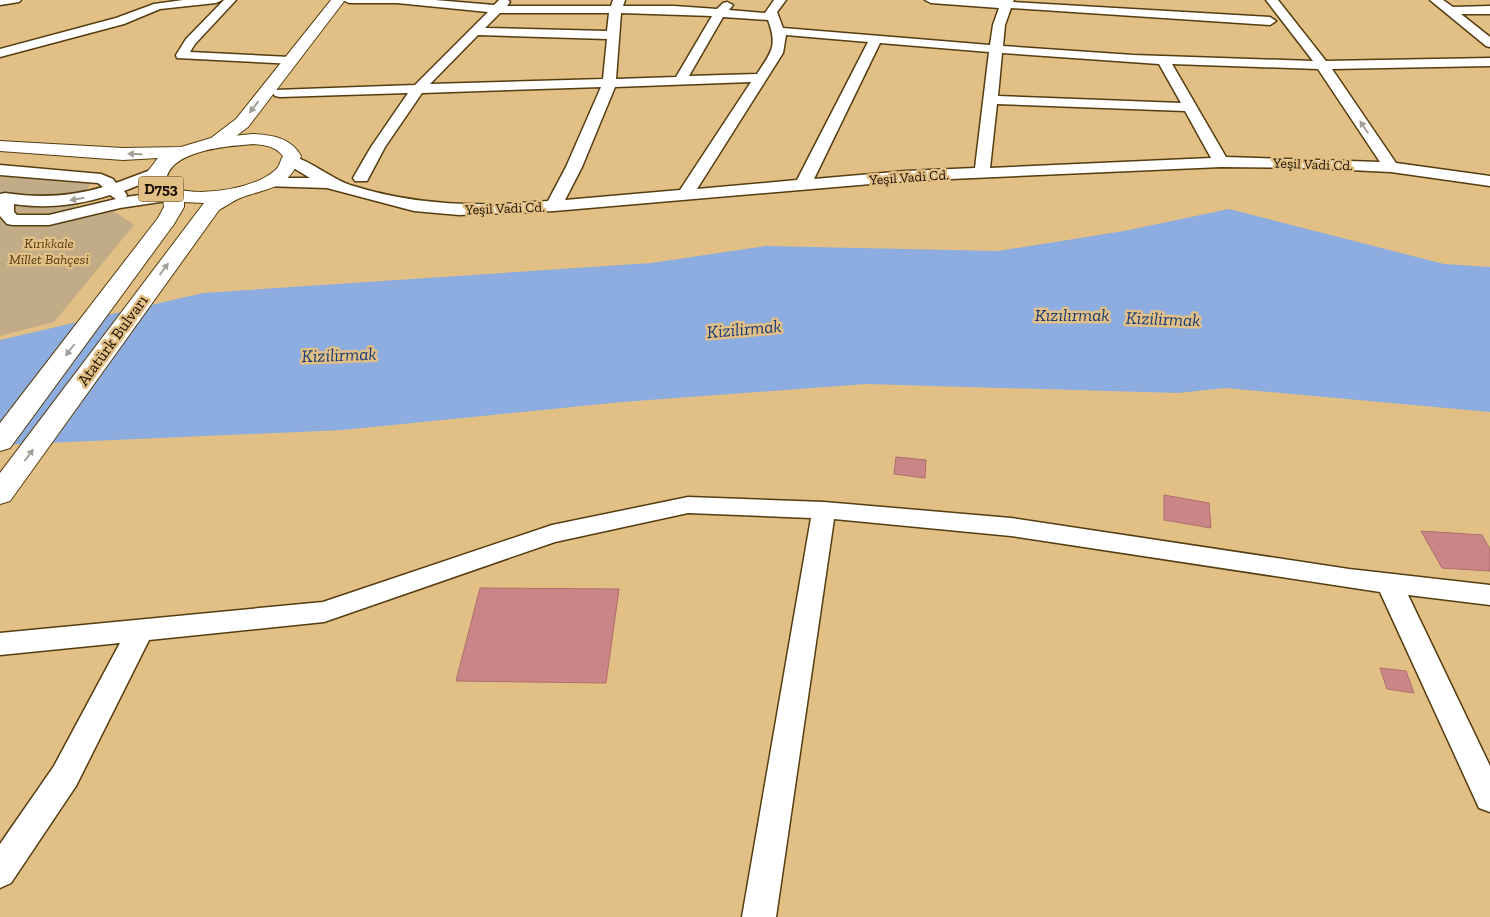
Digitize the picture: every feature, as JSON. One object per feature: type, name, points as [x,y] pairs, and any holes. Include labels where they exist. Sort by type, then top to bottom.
[{"type":"main road","points":[[217,142],[242,123],[338,0]]},
{"type":"main road","points":[[263,140],[259,122],[349,0]]},
{"type":"main road","name":"D753","points":[[173,195],[159,188],[156,183],[156,173],[166,162],[183,152],[217,142],[241,139],[263,140],[286,147],[290,152],[292,161]]},
{"type":"main road","name":"D753","points":[[0,146],[123,154],[183,152]]},
{"type":"main road","name":"D753","points":[[0,160],[135,168],[156,173]]},
{"type":"main road","name":"Atatürk Bulvarı","points":[[0,442],[168,220],[174,207],[173,195],[194,198],[233,194],[268,183],[284,172],[292,161]]},
{"type":"main road","name":"Atatürk Bulvarı","points":[[0,494],[203,216],[212,206],[233,194]]},
{"type":"street","points":[[0,2],[15,0]]},
{"type":"street","points":[[0,53],[120,20],[149,4],[216,0]]},
{"type":"street","points":[[230,0],[190,42],[182,55],[290,61]]},
{"type":"street","points":[[349,0],[397,0],[496,9],[617,5],[773,17]]},
{"type":"street","points":[[361,178],[418,89],[506,0]]},
{"type":"street","points":[[680,81],[719,14],[731,0]]},
{"type":"street","points":[[686,194],[777,53],[780,36],[771,12],[780,0]]},
{"type":"street","points":[[932,0],[1007,3],[1273,25],[1266,4]]},
{"type":"street","points":[[1436,0],[1490,43]]},
{"type":"street","points":[[982,172],[999,25],[1007,3]]},
{"type":"street","points":[[1266,4],[1323,66],[1391,167]]},
{"type":"street","points":[[554,206],[574,167],[609,84],[617,5]]},
{"type":"street","points":[[1450,11],[1490,10]]},
{"type":"street","points":[[474,31],[613,35]]},
{"type":"street","points":[[778,31],[996,50],[1323,66],[1403,66],[1490,62]]},
{"type":"street","points":[[803,184],[876,39]]},
{"type":"street","points":[[1293,51],[1315,81]]},
{"type":"street","points":[[1163,59],[1188,107],[1221,162]]},
{"type":"street","points":[[280,93],[762,78]]},
{"type":"street","points":[[990,100],[1188,107]]},
{"type":"street","name":"Yeşil Vadi Cd.","points":[[331,184],[414,206],[459,210],[554,206],[803,184],[982,172],[1221,162],[1308,163],[1367,160],[1391,167],[1490,181]]},
{"type":"street","points":[[292,161],[331,184]]},
{"type":"street","points":[[0,170],[101,179],[114,189],[124,202]]},
{"type":"street","points":[[156,173],[84,198],[58,202],[5,198],[6,213],[13,220],[49,220],[124,202],[173,195]]},
{"type":"street","points":[[268,183],[331,184]]},
{"type":"street","points":[[0,644],[140,632],[324,612],[552,534],[688,505],[824,510],[1010,526],[1388,583],[1490,595]]},
{"type":"street","points":[[759,917],[824,510]]},
{"type":"street","points":[[1388,583],[1490,798]]},
{"type":"street","points":[[0,872],[65,776],[140,632]]},
{"type":"green space","name":"Kırıkkale Millet Bahçesi","points":[[0,177],[78,181],[90,184],[85,192],[68,199],[84,217],[112,210],[134,225],[54,322],[0,336]]},
{"type":"water","name":"Kızılırmak","points":[[1229,209],[1444,264],[1490,267],[1490,412],[1226,388],[1178,393],[866,384],[622,402],[343,430],[0,445],[0,340],[203,293],[651,263],[766,246],[998,251],[1124,231]]},
{"type":"building","points":[[896,457],[926,460],[925,478],[894,474]]},
{"type":"building","points":[[1164,495],[1209,503],[1211,528],[1164,520]]},
{"type":"building","points":[[1421,531],[1482,535],[1490,549],[1490,571],[1442,568]]},
{"type":"building","points":[[480,588],[619,589],[606,683],[456,681]]},
{"type":"building","points":[[1380,668],[1406,671],[1414,693],[1387,689]]},
{"type":"water label","name":"Kizilirmak","points":[[1163,319]]},
{"type":"water label","name":"Kizilirmak","points":[[744,329]]},
{"type":"water label","name":"Kizilirmak","points":[[339,355]]}]
